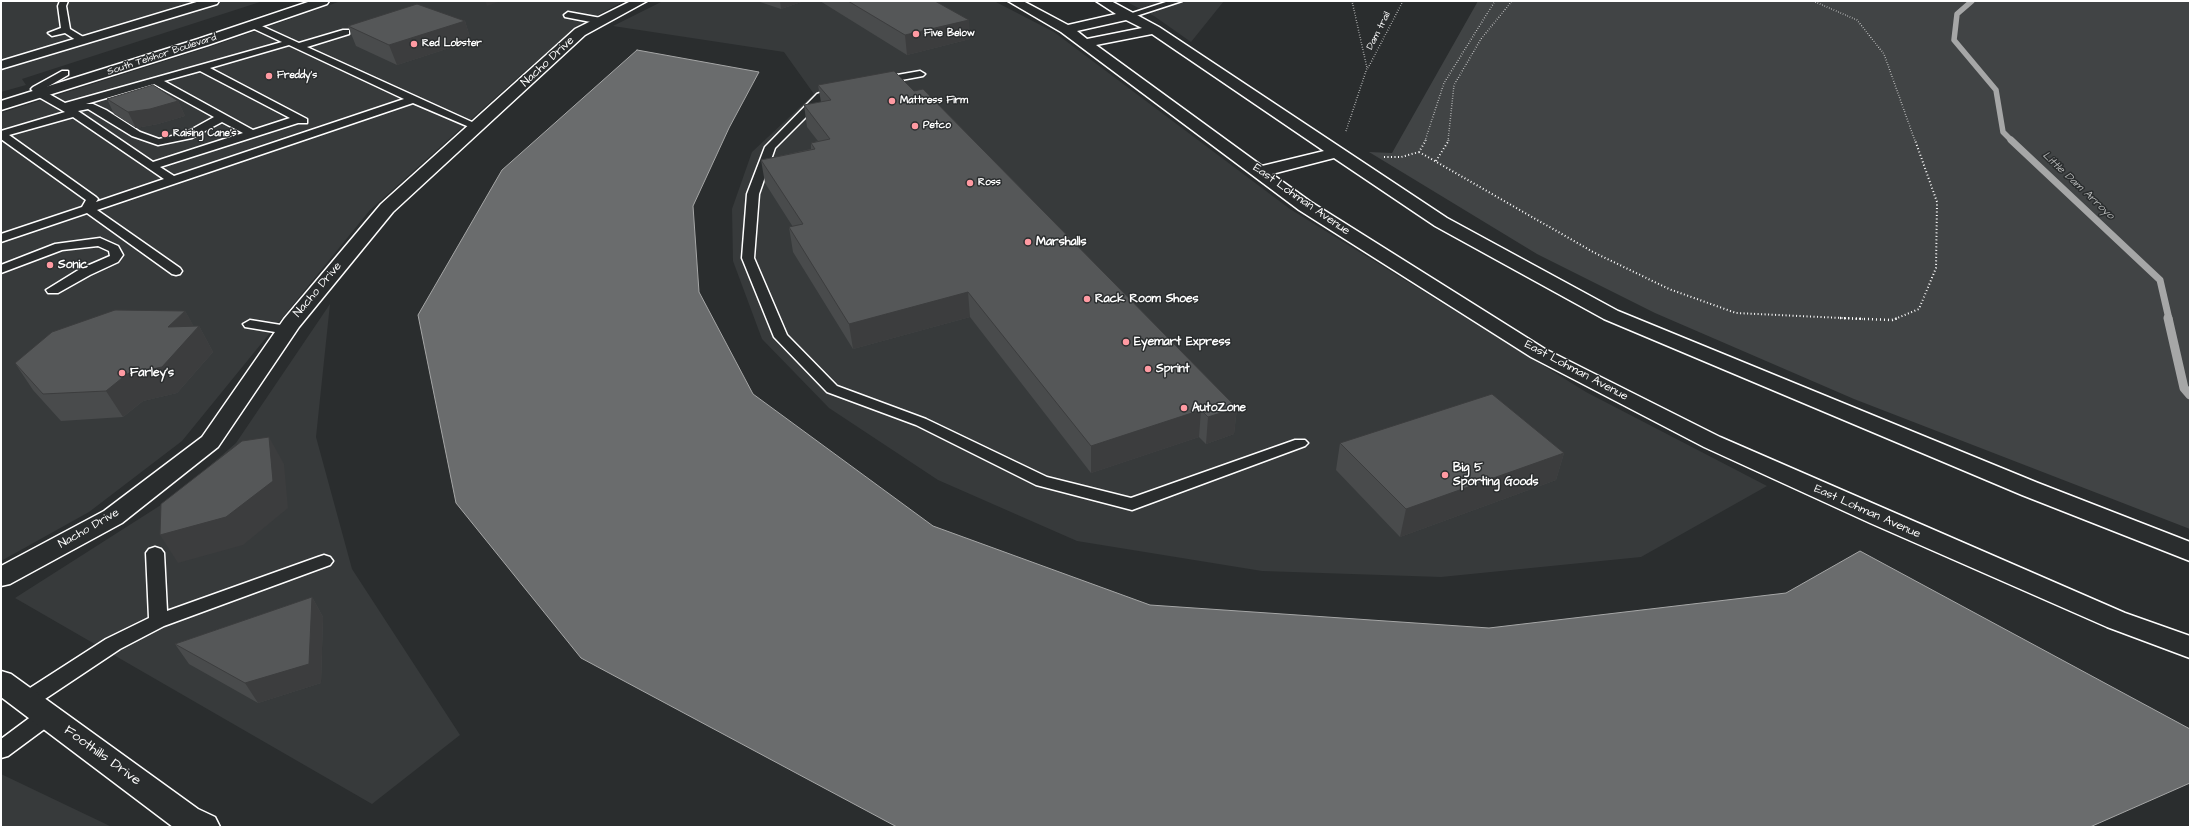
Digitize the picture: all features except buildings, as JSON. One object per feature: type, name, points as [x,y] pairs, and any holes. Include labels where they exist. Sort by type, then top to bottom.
[{"type":"main road","points":[[1,65],[213,1]]},
{"type":"main road","points":[[253,25],[252,19],[257,15],[295,1]]},
{"type":"main road","name":"South Telshor Boulevard","points":[[1,106],[323,1]]},
{"type":"main road","name":"Nacho Drive","points":[[1,578],[113,517],[210,442],[286,330],[387,208],[478,127],[580,32],[641,1]]},
{"type":"main road","name":"East Lohman Avenue","points":[[1014,1],[1066,29],[1305,206],[1538,353],[1712,442],[2116,620],[2190,647]]},
{"type":"main road","points":[[1102,1],[1130,15],[1154,30],[1338,152],[1440,222],[1611,315],[2030,490],[2190,552]]},
{"type":"main road","name":"South Telshor Boulevard","points":[[1,92],[66,73],[275,3]]},
{"type":"main road","points":[[1066,29],[1130,15]]},
{"type":"main road","points":[[1085,43],[1154,30]]},
{"type":"main road","points":[[1259,172],[1338,152]]},
{"type":"main road","name":"Foothills Drive","points":[[1,682],[189,824]]},
{"type":"lane","points":[[64,1],[62,6],[66,30]]},
{"type":"lane","points":[[1130,15],[1178,1]]},
{"type":"lane","points":[[568,15],[601,21]]},
{"type":"lane","points":[[253,25],[478,127]]},
{"type":"lane","points":[[52,32],[66,30],[82,40]]},
{"type":"lane","points":[[1,134],[156,81],[346,32]]},
{"type":"lane","points":[[202,68],[321,130]]},
{"type":"lane","points":[[66,73],[36,89],[41,94],[69,110],[172,180]]},
{"type":"lane","points":[[865,84],[920,74]]},
{"type":"lane","points":[[156,81],[252,134]]},
{"type":"lane","points":[[850,87],[834,90],[821,96],[770,147],[753,194],[748,258],[782,337],[832,389],[921,422],[1042,481],[1132,504],[1300,443]]},
{"type":"lane","points":[[1,238],[414,99]]},
{"type":"lane","points":[[69,110],[88,106],[102,112],[136,134],[158,142],[188,136],[223,117]]},
{"type":"lane","points":[[152,166],[299,119]]},
{"type":"lane","points":[[1,134],[92,198],[87,208]]},
{"type":"lane","points":[[87,208],[176,271]]},
{"type":"lane","points":[[1,268],[60,247],[75,244],[100,242],[114,249],[117,255],[114,259],[85,272],[53,290]]},
{"type":"lane","points":[[250,324],[286,330]]},
{"type":"lane","points":[[155,553],[158,621]]},
{"type":"lane","points":[[1,750],[37,708],[113,644],[158,621],[324,561]]},
{"type":"path","points":[[1352,1],[1367,68]]},
{"type":"path","name":"Dam trail","points":[[1338,152],[1367,68],[1403,1]]},
{"type":"path","points":[[1419,152],[1426,139],[1444,83],[1495,1]]},
{"type":"path","points":[[1436,161],[1449,140],[1454,85],[1481,39],[1512,1]]},
{"type":"path","points":[[1338,152],[1372,158],[1401,157],[1419,152],[1600,255],[1669,289],[1736,313],[1892,320],[1919,309],[1936,268],[1937,202],[1884,54],[1857,20],[1813,1]]},
{"type":"shaded area","points":[[1,1],[263,1],[22,79],[26,85],[1,92]]},
{"type":"shaded area","points":[[341,1],[624,1],[581,24],[526,70],[370,210],[182,441],[89,512],[1,561],[1,113],[213,46]]},
{"type":"shaded area","points":[[663,1],[994,1],[1054,32],[1290,209],[1586,392],[1767,486],[1641,557],[1441,577],[1262,571],[1077,541],[938,480],[829,408],[762,339],[733,261],[732,209],[752,152],[814,94],[784,52],[613,26]]},
{"type":"shaded area","points":[[1125,1],[1224,1],[1191,42],[1154,16]]},
{"type":"shaded area","points":[[1478,1],[2190,1],[2190,529],[1854,399],[1655,313],[1537,254],[1369,152],[1392,153]]},
{"type":"shaded area","points":[[637,50],[759,72],[729,128],[693,206],[699,292],[753,394],[933,526],[1150,605],[1489,628],[1786,593],[1860,551],[2190,729],[2190,783],[2090,827],[897,827],[581,658],[456,503],[418,315],[502,170]]},
{"type":"shaded area","points":[[330,304],[316,437],[352,569],[460,735],[372,804],[15,598],[175,496],[236,443]]},
{"type":"shaded area","points":[[1,774],[112,827],[1,827]]},
{"type":"waterway","name":"Little Dam Arroyo","points":[[1972,1],[1957,14],[1954,40],[1996,90],[2003,132],[2011,140]]},
{"type":"waterway","name":"Little Dam Arroyo","points":[[2011,140],[2160,280],[2169,319]]},
{"type":"waterway","name":"Little Dam Arroyo","points":[[2168,318],[2184,388],[2190,395]]},
{"type":"place","name":"Five Below","points":[[916,34]]},
{"type":"place","name":"Red Lobster","points":[[414,44]]},
{"type":"place","name":"Freddy's","points":[[269,76]]},
{"type":"place","name":"Mattress Firm","points":[[892,101]]},
{"type":"place","name":"Petco","points":[[915,126]]},
{"type":"place","name":"Raising Cane's","points":[[165,134]]},
{"type":"place","name":"Ross","points":[[970,183]]},
{"type":"place","name":"Marshalls","points":[[1028,242]]},
{"type":"place","name":"Sonic","points":[[50,265]]},
{"type":"place","name":"Rack Room Shoes","points":[[1087,299]]},
{"type":"place","name":"Eyemart Express","points":[[1126,342]]},
{"type":"place","name":"Sprint","points":[[1148,369]]},
{"type":"place","name":"Farley's","points":[[122,373]]},
{"type":"place","name":"AutoZone","points":[[1184,408]]},
{"type":"place","name":"Big 5 Sporting Goods","points":[[1445,475]]}]
